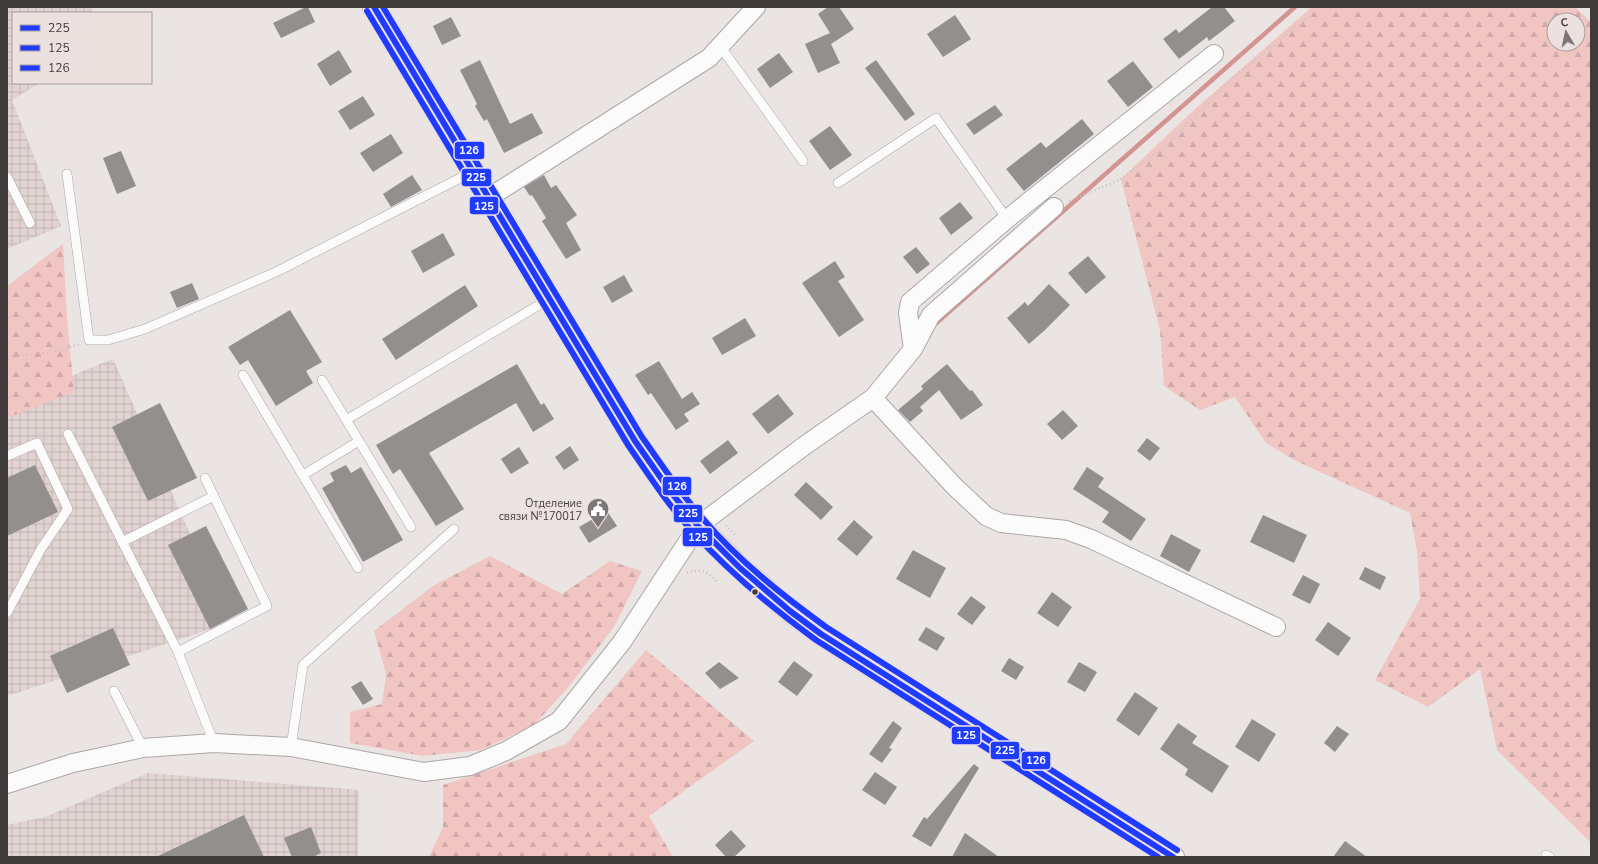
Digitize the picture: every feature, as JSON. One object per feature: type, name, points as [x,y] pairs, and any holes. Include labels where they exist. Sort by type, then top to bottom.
[{"type":"main road","points":[[374,7],[643,454],[698,526],[729,558],[763,589],[821,634],[1173,857]]},
{"type":"street","points":[[488,198],[709,58],[756,7]]},
{"type":"street","points":[[913,349],[908,313],[910,302],[1007,219],[1214,54]]},
{"type":"street","points":[[7,784],[73,763],[143,748],[214,743],[291,747],[424,772],[470,766],[506,751],[559,721],[622,642],[698,526],[804,446],[873,398],[913,349],[931,315],[1054,207]]},
{"type":"street","points":[[873,398],[954,486],[986,516],[1001,523],[1066,530],[1090,539],[1276,627]]},
{"type":"lane","points":[[720,46],[803,161]]},
{"type":"lane","points":[[838,183],[936,118],[1007,219]]},
{"type":"lane","points":[[67,174],[89,340],[108,340],[145,329],[264,277],[472,172]]},
{"type":"lane","points":[[7,177],[30,223]]},
{"type":"lane","points":[[346,420],[549,298]]},
{"type":"lane","points":[[243,375],[358,568]]},
{"type":"lane","points":[[322,380],[411,527]]},
{"type":"lane","points":[[68,434],[178,652],[214,743]]},
{"type":"lane","points":[[303,475],[360,441]]},
{"type":"lane","points":[[7,456],[37,444],[68,510],[41,549],[7,613]]},
{"type":"lane","points":[[178,652],[267,606],[205,478]]},
{"type":"lane","points":[[122,542],[214,496]]},
{"type":"lane","points":[[291,747],[303,665],[454,529]]},
{"type":"lane","points":[[114,691],[143,748]]},
{"type":"path","points":[[1054,207],[1117,181],[1166,146],[1228,82],[1311,15]]},
{"type":"path","points":[[7,356],[62,351],[89,340]]},
{"type":"path","points":[[685,574],[694,570],[705,571],[713,576],[716,581]]},
{"type":"shaded area","points":[[7,7],[90,7],[92,12],[12,12],[12,84],[38,84],[12,100],[61,226],[7,249]]},
{"type":"shaded area","points":[[113,359],[229,623],[7,696],[7,402]]},
{"type":"shaded area","points":[[148,773],[359,790],[358,857],[7,857],[7,825],[45,817]]},
{"type":"green space","points":[[1312,7],[1575,7],[1580,12],[1546,12],[1546,52],[1586,52],[1586,17],[1591,22],[1591,843],[1497,750],[1480,669],[1428,707],[1375,680],[1420,599],[1417,552],[1410,513],[1296,461],[1266,443],[1235,397],[1200,410],[1164,386],[1160,330],[1121,179],[1195,109]]},
{"type":"green space","points":[[63,244],[67,318],[74,392],[7,418],[7,286]]},
{"type":"green space","points":[[490,556],[562,594],[610,561],[642,571],[615,625],[571,684],[533,726],[480,750],[423,756],[350,743],[350,712],[382,704],[386,674],[374,631],[433,586]]},
{"type":"green space","points":[[646,650],[754,741],[649,816],[673,857],[429,857],[443,827],[443,785],[566,744]]},
{"type":"building","points":[[308,7],[315,22],[281,38],[273,23]]},
{"type":"building","points":[[828,7],[839,7],[854,29],[831,44],[840,63],[818,73],[805,44],[830,33],[818,14]]},
{"type":"building","points":[[1212,7],[1224,7],[1235,21],[1209,41],[1207,37],[1179,59],[1163,39],[1176,29],[1179,33]]},
{"type":"building","points":[[955,15],[971,39],[943,57],[927,34]]},
{"type":"building","points":[[451,17],[461,36],[442,45],[433,26]]},
{"type":"building","points":[[339,50],[352,72],[330,86],[317,64]]},
{"type":"building","points":[[779,53],[793,72],[770,88],[757,69]]},
{"type":"building","points":[[480,60],[510,124],[532,113],[543,133],[504,153],[487,119],[484,121],[475,106],[477,104],[460,70]]},
{"type":"building","points":[[876,60],[915,114],[905,121],[865,68]]},
{"type":"building","points":[[1133,61],[1153,87],[1128,107],[1107,81]]},
{"type":"building","points":[[363,96],[375,115],[350,130],[338,111]]},
{"type":"building","points":[[995,105],[1003,115],[974,135],[966,124]]},
{"type":"building","points":[[1082,119],[1094,134],[1024,191],[1006,169],[1041,142],[1046,148]]},
{"type":"building","points":[[830,126],[852,155],[830,170],[809,141]]},
{"type":"building","points":[[391,134],[403,153],[373,172],[360,153]]},
{"type":"building","points":[[121,151],[136,186],[117,194],[103,158]]},
{"type":"building","points":[[412,175],[422,190],[391,207],[383,194]]},
{"type":"building","points":[[544,175],[551,188],[556,185],[577,215],[566,223],[581,250],[566,259],[542,221],[546,218],[532,195],[530,196],[524,187]]},
{"type":"building","points":[[960,202],[973,218],[951,235],[939,218]]},
{"type":"building","points":[[443,233],[455,255],[423,273],[411,251]]},
{"type":"building","points":[[916,247],[930,264],[917,274],[903,257]]},
{"type":"building","points":[[1088,256],[1106,277],[1086,294],[1068,273]]},
{"type":"building","points":[[835,261],[845,277],[838,281],[864,320],[839,337],[802,283]]},
{"type":"building","points":[[624,275],[633,291],[612,303],[603,287]]},
{"type":"building","points":[[192,283],[199,299],[177,308],[170,292]]},
{"type":"building","points":[[1049,284],[1070,305],[1029,344],[1007,318],[1025,302],[1028,306]]},
{"type":"building","points":[[465,285],[478,306],[396,360],[382,339]]},
{"type":"building","points":[[290,310],[322,362],[306,371],[313,383],[276,406],[248,360],[240,365],[228,347]]},
{"type":"building","points":[[745,318],[756,336],[722,355],[712,338]]},
{"type":"building","points":[[659,361],[682,399],[692,392],[700,404],[684,414],[689,421],[676,430],[651,393],[648,395],[635,375]]},
{"type":"building","points":[[517,364],[541,405],[544,403],[554,419],[533,432],[516,403],[429,453],[464,509],[436,526],[400,469],[393,474],[376,445]]},
{"type":"building","points":[[947,364],[970,391],[972,390],[983,405],[961,420],[939,390],[920,407],[923,411],[910,422],[898,410],[923,389],[921,386]]},
{"type":"building","points":[[778,394],[794,414],[768,434],[752,414]]},
{"type":"building","points":[[160,403],[197,478],[148,501],[112,427]]},
{"type":"building","points":[[1063,410],[1078,426],[1062,440],[1047,424]]},
{"type":"building","points":[[1147,438],[1160,448],[1150,461],[1137,451]]},
{"type":"building","points":[[728,440],[738,453],[710,474],[700,461]]},
{"type":"building","points":[[570,446],[579,460],[564,470],[555,457]]},
{"type":"building","points":[[519,447],[529,463],[511,474],[501,459]]},
{"type":"building","points":[[35,465],[58,512],[7,536],[7,478]]},
{"type":"building","points":[[346,465],[351,473],[361,467],[403,540],[363,562],[322,488],[334,481],[330,473]]},
{"type":"building","points":[[1087,467],[1104,478],[1098,487],[1146,519],[1131,541],[1102,522],[1109,512],[1073,489]]},
{"type":"building","points":[[806,482],[833,507],[821,520],[794,495]]},
{"type":"building","points":[[607,511],[617,526],[589,543],[579,527]]},
{"type":"building","points":[[1263,515],[1307,535],[1294,563],[1250,542]]},
{"type":"building","points":[[854,520],[873,537],[857,556],[837,539]]},
{"type":"building","points":[[206,526],[248,609],[210,629],[168,545]]},
{"type":"building","points":[[1171,534],[1201,550],[1189,572],[1160,556]]},
{"type":"building","points":[[913,550],[946,568],[930,598],[896,579]]},
{"type":"building","points":[[1365,567],[1386,577],[1380,590],[1359,579]]},
{"type":"building","points":[[1303,575],[1320,584],[1310,604],[1292,595]]},
{"type":"building","points":[[1052,592],[1072,607],[1058,627],[1037,613]]},
{"type":"building","points":[[971,596],[986,607],[972,625],[957,614]]},
{"type":"building","points":[[1328,622],[1351,638],[1338,656],[1315,640]]},
{"type":"building","points":[[926,627],[945,638],[937,651],[918,640]]},
{"type":"building","points":[[113,628],[130,665],[67,693],[50,656]]},
{"type":"building","points":[[1009,658],[1024,667],[1016,680],[1001,671]]},
{"type":"building","points":[[794,661],[813,675],[797,696],[778,682]]},
{"type":"building","points":[[719,662],[739,678],[720,689],[705,673]]},
{"type":"building","points":[[1079,662],[1097,672],[1085,692],[1067,682]]},
{"type":"building","points":[[361,681],[373,699],[363,705],[351,687]]},
{"type":"building","points":[[1135,692],[1158,708],[1139,736],[1116,720]]},
{"type":"building","points":[[1252,719],[1276,734],[1259,762],[1235,747]]},
{"type":"building","points":[[893,721],[902,728],[889,748],[892,749],[882,763],[869,754]]},
{"type":"building","points":[[1178,723],[1197,736],[1192,743],[1229,766],[1212,793],[1185,775],[1188,769],[1160,749]]},
{"type":"building","points":[[1337,726],[1349,734],[1335,752],[1324,743]]},
{"type":"building","points":[[974,764],[979,768],[931,847],[912,836],[924,817],[927,819]]},
{"type":"building","points":[[875,772],[897,787],[885,805],[862,790]]},
{"type":"building","points":[[244,815],[264,857],[156,857]]},
{"type":"building","points":[[311,827],[321,853],[313,857],[292,857],[284,838]]},
{"type":"building","points":[[731,830],[746,846],[734,857],[726,857],[715,845]]},
{"type":"building","points":[[965,833],[999,857],[952,857]]},
{"type":"building","points":[[1345,841],[1367,857],[1333,857]]},
{"type":"waterway","points":[[933,326],[1295,7]]},
{"type":"transit line","name":"225","points":[[374,7],[635,441],[670,491],[698,526],[740,568],[790,611],[821,634],[1173,857]]},
{"type":"transit line","name":"126","points":[[383,7],[642,437],[687,500],[717,535],[762,577],[793,603],[826,627],[1177,850]]},
{"type":"transit line","name":"125","points":[[367,11],[628,445],[658,489],[706,546],[751,589],[816,640],[1158,857]]},
{"type":"place","name":"Отделение связи №170017","points":[[598,528]]}]
